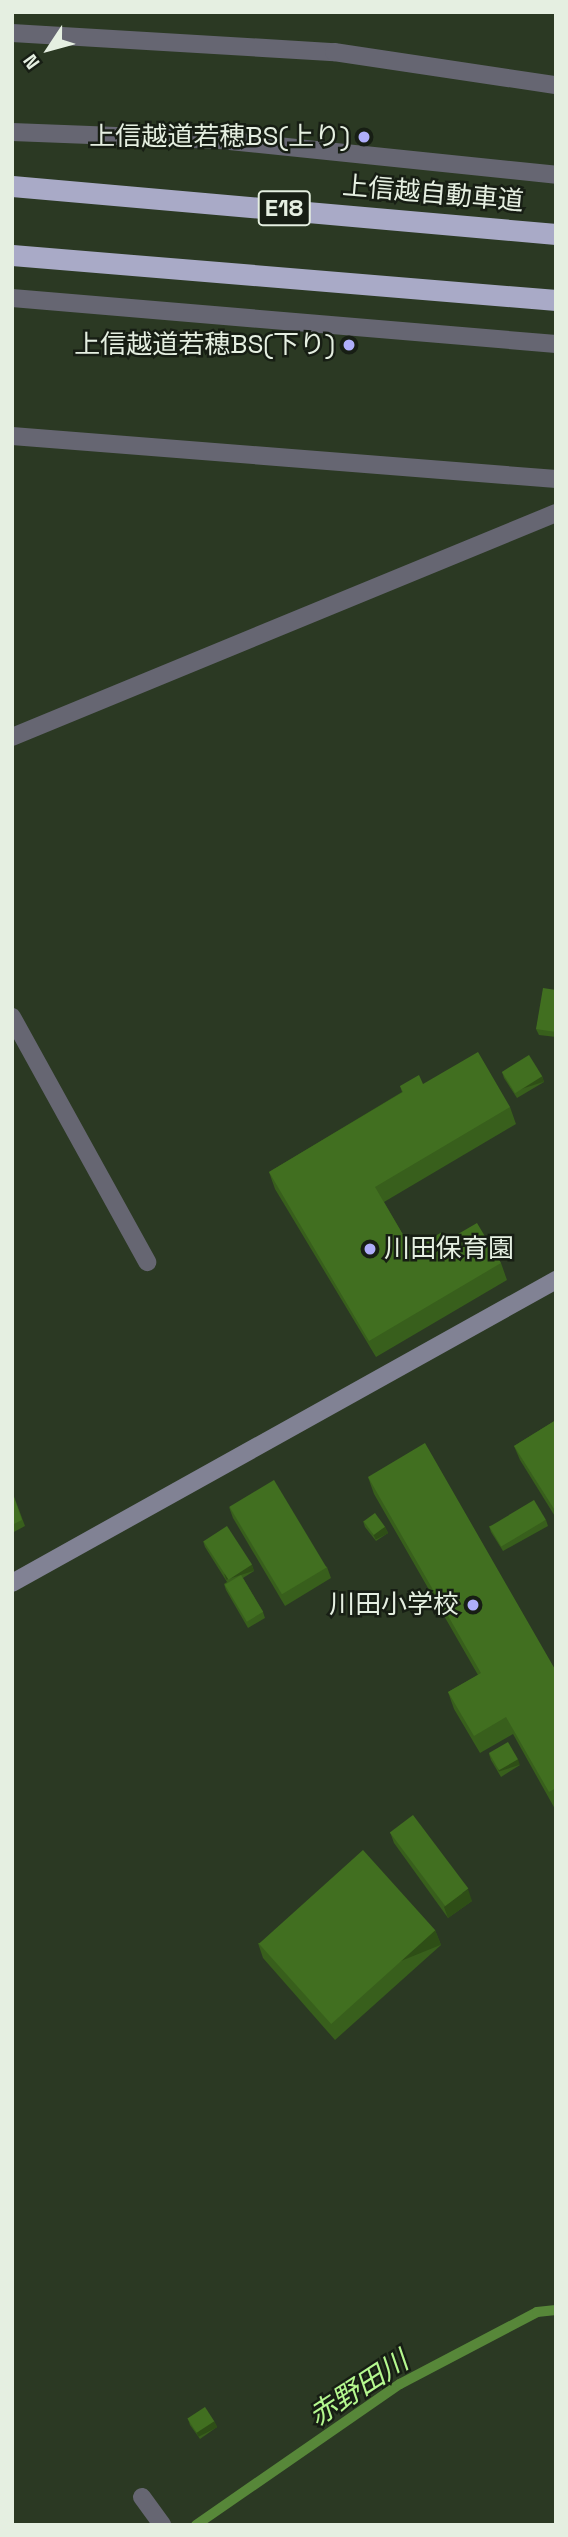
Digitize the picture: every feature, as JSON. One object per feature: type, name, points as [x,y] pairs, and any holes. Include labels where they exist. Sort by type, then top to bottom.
[{"type":"highway","name":"上信越自動車道","points":[[12,186],[556,234]]},
{"type":"highway","points":[[12,255],[556,300]]},
{"type":"street","points":[[12,33],[334,52],[556,85]]},
{"type":"street","points":[[12,132],[220,140],[556,175]]},
{"type":"street","points":[[12,298],[556,344]]},
{"type":"street","points":[[12,436],[556,478]]},
{"type":"street","points":[[12,737],[556,513]]},
{"type":"street","points":[[12,1017],[147,1262]]},
{"type":"street","points":[[12,1583],[556,1280]]},
{"type":"street","points":[[142,2497],[162,2525]]},
{"type":"building","points":[[543,988],[556,990],[556,1032],[536,1029]]},
{"type":"building","points":[[478,1052],[510,1107],[375,1187],[412,1250],[442,1232],[446,1241],[477,1223],[501,1263],[369,1341],[269,1172],[403,1092],[400,1086],[419,1075],[423,1084]]},
{"type":"building","points":[[529,1055],[542,1076],[515,1093],[502,1072]]},
{"type":"building","points":[[556,1420],[556,1512],[514,1446]]},
{"type":"building","points":[[425,1443],[556,1671],[556,1788],[549,1792],[506,1717],[474,1736],[448,1692],[481,1673],[368,1477]]},
{"type":"building","points":[[274,1480],[327,1567],[282,1594],[229,1507]]},
{"type":"building","points":[[12,1492],[22,1520],[12,1525]]},
{"type":"building","points":[[534,1500],[546,1520],[501,1546],[489,1527]]},
{"type":"building","points":[[375,1513],[385,1527],[374,1535],[364,1521]]},
{"type":"building","points":[[227,1526],[252,1565],[229,1580],[204,1541]]},
{"type":"building","points":[[241,1575],[263,1612],[247,1622],[225,1585]]},
{"type":"building","points":[[508,1742],[518,1759],[499,1770],[489,1753]]},
{"type":"building","points":[[413,1815],[468,1888],[445,1906],[390,1832]]},
{"type":"building","points":[[363,1850],[435,1930],[331,2024],[259,1944]]},
{"type":"building","points":[[205,2407],[214,2421],[197,2433],[187,2418]]},
{"type":"waterway","name":"赤野田川","points":[[196,2525],[400,2384],[537,2312],[556,2310]]},
{"type":"place","name":"上信越道若穂BS(上り)","points":[[364,137]]},
{"type":"place","name":"上信越道若穂BS(下り)","points":[[349,345]]},
{"type":"place","name":"川田保育園","points":[[370,1249]]},
{"type":"place","name":"川田小学校","points":[[473,1605]]}]
